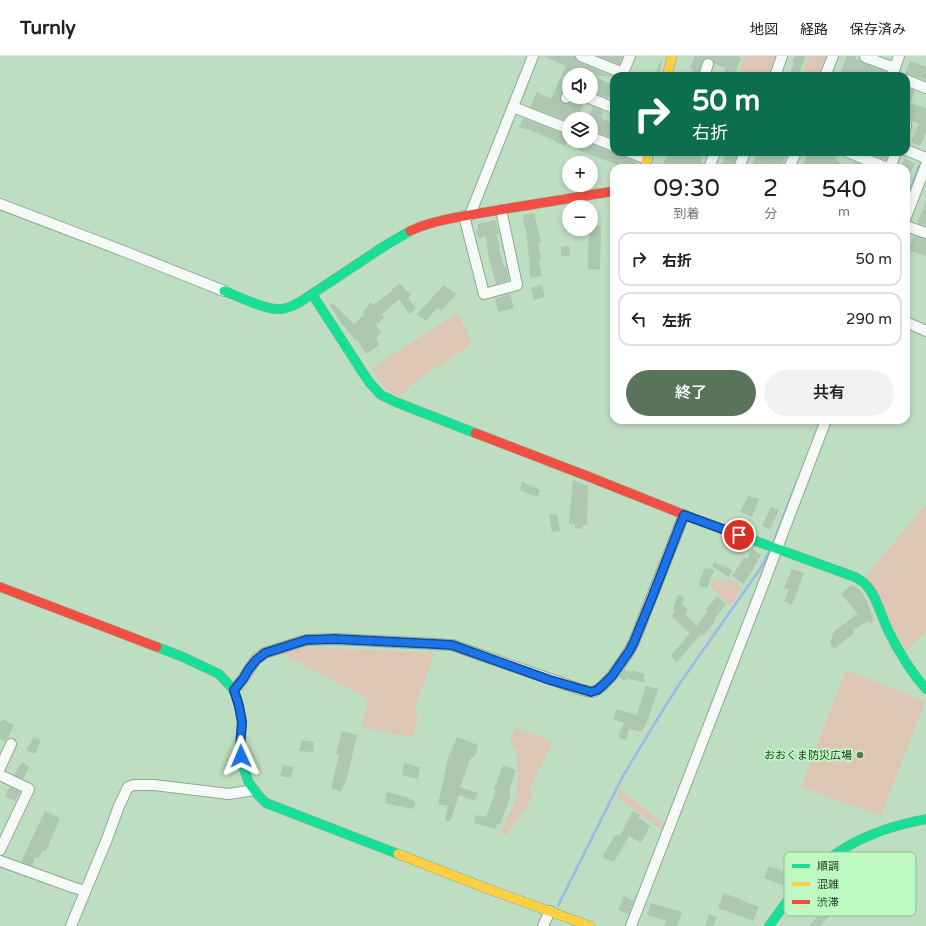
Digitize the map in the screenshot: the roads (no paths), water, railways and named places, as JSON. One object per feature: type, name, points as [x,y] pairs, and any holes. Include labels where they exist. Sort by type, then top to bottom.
[{"type":"street","points":[[501,210],[517,285],[484,294],[467,215],[534,56]]},
{"type":"street","points":[[581,56],[621,72]]},
{"type":"street","points":[[623,72],[630,56]]},
{"type":"street","points":[[668,72],[672,56]]},
{"type":"street","points":[[776,72],[782,56]]},
{"type":"street","points":[[827,72],[833,56]]},
{"type":"street","points":[[894,72],[899,56]]},
{"type":"street","points":[[865,57],[890,72]]},
{"type":"street","points":[[705,72],[708,64]]},
{"type":"street","points":[[910,82],[926,88]]},
{"type":"street","points":[[598,101],[610,106]]},
{"type":"street","points":[[513,107],[562,126]]},
{"type":"street","points":[[598,140],[610,144]]},
{"type":"street","points":[[910,152],[926,158]]},
{"type":"street","points":[[858,156],[879,164]]},
{"type":"street","points":[[910,209],[922,187],[926,165]]},
{"type":"street","points":[[0,204],[269,309],[284,310],[312,294],[404,234],[420,226],[467,215],[610,192]]},
{"type":"street","points":[[910,228],[926,234]]},
{"type":"street","points":[[312,294],[370,382],[381,395],[684,515],[855,577],[865,583],[872,593],[889,633],[903,659],[914,676],[926,689]]},
{"type":"street","points":[[910,324],[926,330]]},
{"type":"street","points":[[631,926],[824,424]]},
{"type":"street","points":[[234,690],[256,660],[265,653],[306,640],[335,639],[452,645],[550,680],[591,692],[597,690],[612,676],[634,642],[684,515]]},
{"type":"street","points":[[0,587],[183,657],[219,674],[234,690],[239,706],[242,722],[240,748],[242,764],[247,778],[254,790],[266,803],[590,926]]},
{"type":"street","points":[[0,768],[11,744]]},
{"type":"street","points":[[0,775],[29,789],[0,850]]},
{"type":"street","points":[[71,926],[128,787],[134,785],[154,785],[229,794],[254,790]]},
{"type":"street","points":[[840,852],[870,835],[883,830],[926,819]]},
{"type":"street","points":[[0,861],[85,891]]},
{"type":"street","points":[[769,926],[784,906]]},
{"type":"street","points":[[543,926],[550,911]]},
{"type":"waterway","points":[[910,191],[919,166]]},
{"type":"waterway","points":[[774,541],[796,484]]},
{"type":"waterway","points":[[558,906],[623,776],[678,686],[760,569],[769,552]]},
{"type":"place","name":"おおくま防災広場","points":[[860,755]]}]
